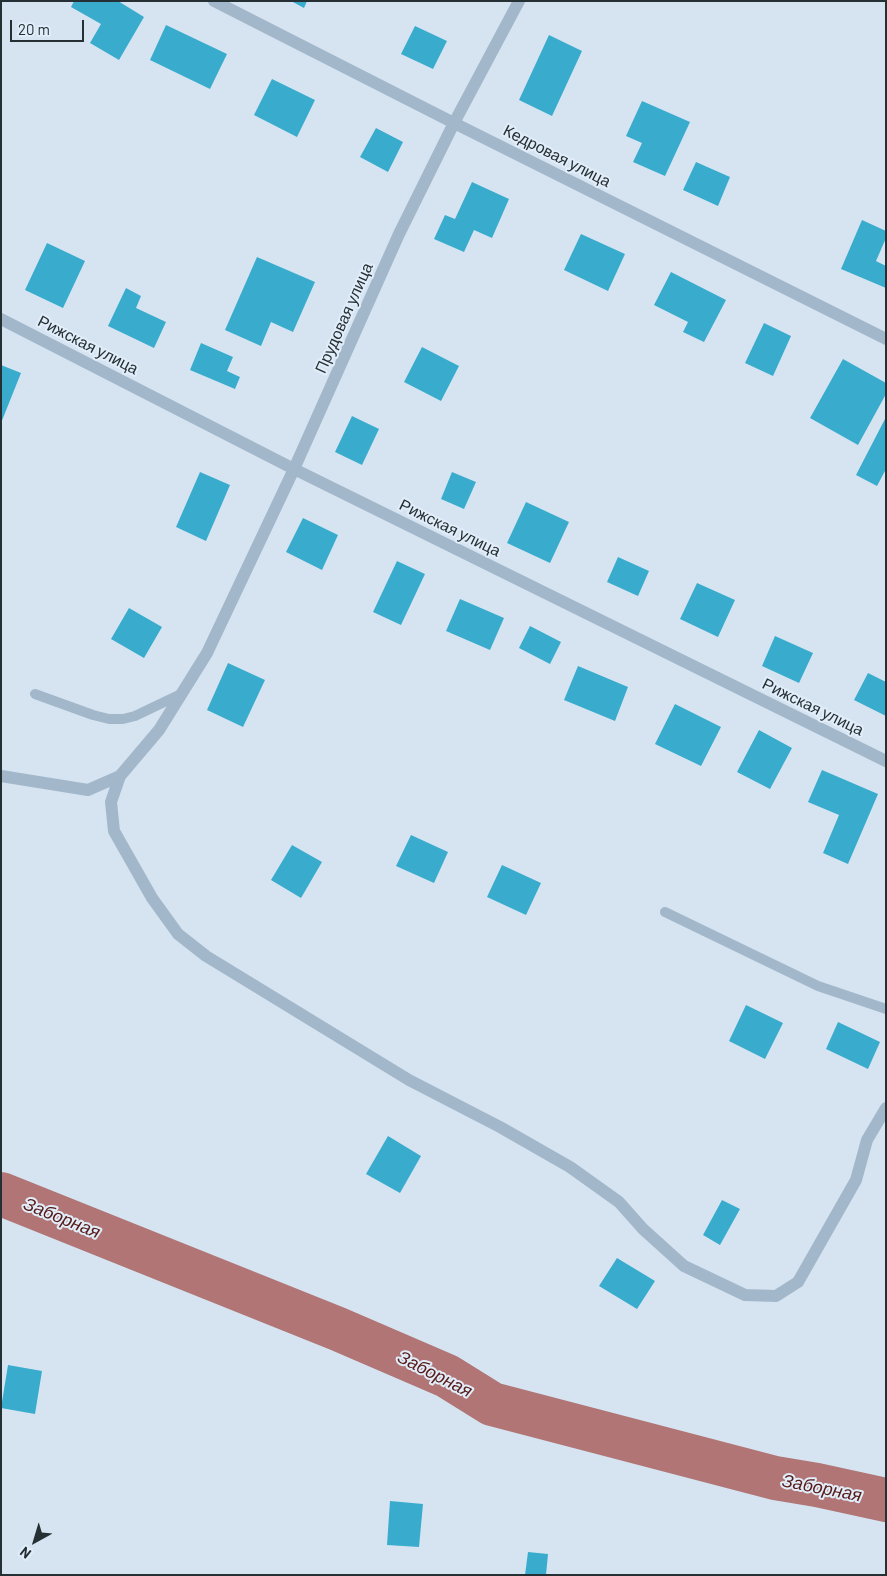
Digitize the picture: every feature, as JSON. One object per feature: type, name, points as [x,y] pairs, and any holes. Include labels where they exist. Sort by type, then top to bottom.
[{"type":"street","name":"Кедровая улица","points":[[214,1],[886,339]]},
{"type":"street","name":"Прудовая улица","points":[[120,776],[159,730],[207,652],[294,469],[399,234],[454,123],[519,1]]},
{"type":"street","name":"Рижская улица","points":[[1,319],[294,469],[886,761]]},
{"type":"street","points":[[1,776],[88,790],[120,776]]},
{"type":"street","points":[[120,776],[111,802],[114,831],[152,898],[178,934],[206,956],[409,1080],[500,1127],[570,1167],[619,1202],[643,1229],[684,1266],[745,1295],[776,1296],[798,1282],[856,1180],[867,1140],[886,1108]]},
{"type":"lane","points":[[35,694],[93,715],[116,719],[135,716],[181,694]]},
{"type":"lane","points":[[665,912],[818,986],[886,1009]]},
{"type":"building","points":[[74,1],[118,1],[144,17],[119,60],[90,43],[101,24],[71,7]]},
{"type":"building","points":[[291,1],[307,1],[304,8]]},
{"type":"building","points":[[166,25],[227,54],[210,89],[150,60]]},
{"type":"building","points":[[415,26],[447,41],[433,69],[401,54]]},
{"type":"building","points":[[549,35],[582,51],[552,116],[519,100]]},
{"type":"building","points":[[272,79],[315,100],[297,137],[254,115]]},
{"type":"building","points":[[642,101],[690,122],[665,176],[633,162],[642,143],[626,136]]},
{"type":"building","points":[[376,128],[403,142],[388,172],[360,157]]},
{"type":"building","points":[[696,162],[730,177],[718,206],[683,190]]},
{"type":"building","points":[[472,182],[509,199],[492,238],[474,230],[464,252],[434,239],[445,215],[455,219]]},
{"type":"building","points":[[862,220],[886,231],[886,238],[876,261],[886,266],[886,288],[841,269]]},
{"type":"building","points":[[581,234],[625,254],[608,291],[564,270]]},
{"type":"building","points":[[47,243],[85,261],[63,308],[25,290]]},
{"type":"building","points":[[257,257],[315,282],[293,332],[271,322],[261,346],[225,330]]},
{"type":"building","points":[[671,272],[726,300],[704,342],[683,332],[688,322],[654,305]]},
{"type":"building","points":[[126,288],[141,296],[136,308],[166,322],[154,348],[108,326]]},
{"type":"building","points":[[764,323],[791,336],[773,376],[745,363]]},
{"type":"building","points":[[201,343],[233,357],[227,371],[240,377],[235,389],[190,370]]},
{"type":"building","points":[[422,347],[459,366],[441,401],[404,382]]},
{"type":"building","points":[[843,359],[886,383],[886,394],[858,445],[810,418]]},
{"type":"building","points":[[1,365],[21,373],[1,423]]},
{"type":"building","points":[[352,416],[379,429],[362,465],[335,452]]},
{"type":"building","points":[[886,417],[886,469],[877,486],[856,475]]},
{"type":"building","points":[[200,472],[230,485],[206,541],[176,527]]},
{"type":"building","points":[[452,472],[476,482],[464,509],[441,499]]},
{"type":"building","points":[[526,502],[569,522],[550,563],[507,543]]},
{"type":"building","points":[[303,518],[338,535],[322,570],[286,552]]},
{"type":"building","points":[[618,557],[649,571],[638,596],[607,582]]},
{"type":"building","points":[[397,561],[425,574],[401,625],[373,612]]},
{"type":"building","points":[[697,583],[735,600],[718,637],[680,619]]},
{"type":"building","points":[[460,599],[504,618],[490,650],[446,631]]},
{"type":"building","points":[[129,608],[162,627],[144,658],[111,639]]},
{"type":"building","points":[[530,626],[561,642],[550,664],[519,648]]},
{"type":"building","points":[[775,636],[813,653],[799,683],[762,666]]},
{"type":"building","points":[[228,663],[265,680],[243,727],[207,710]]},
{"type":"building","points":[[578,666],[628,687],[615,721],[564,700]]},
{"type":"building","points":[[868,673],[886,682],[886,716],[854,700]]},
{"type":"building","points":[[675,704],[721,727],[701,766],[655,744]]},
{"type":"building","points":[[759,730],[792,748],[770,789],[737,772]]},
{"type":"building","points":[[822,770],[878,794],[848,864],[823,853],[839,815],[808,802]]},
{"type":"building","points":[[411,835],[448,852],[434,883],[396,866]]},
{"type":"building","points":[[292,845],[322,862],[301,898],[271,880]]},
{"type":"building","points":[[502,865],[541,883],[526,915],[487,897]]},
{"type":"building","points":[[746,1005],[783,1023],[765,1059],[729,1041]]},
{"type":"building","points":[[838,1022],[880,1042],[868,1069],[826,1049]]},
{"type":"building","points":[[388,1136],[421,1156],[400,1193],[366,1174]]},
{"type":"building","points":[[722,1200],[740,1209],[720,1245],[703,1235]]},
{"type":"building","points":[[617,1258],[655,1281],[637,1309],[599,1286]]},
{"type":"building","points":[[8,1365],[42,1371],[35,1414],[1,1408]]},
{"type":"building","points":[[390,1501],[423,1504],[419,1547],[387,1545]]},
{"type":"building","points":[[528,1552],[548,1554],[546,1575],[525,1575]]},
{"type":"waterway","name":"Заборная","points":[[1,1194],[338,1329],[447,1376],[492,1404],[775,1478],[886,1500]]}]
